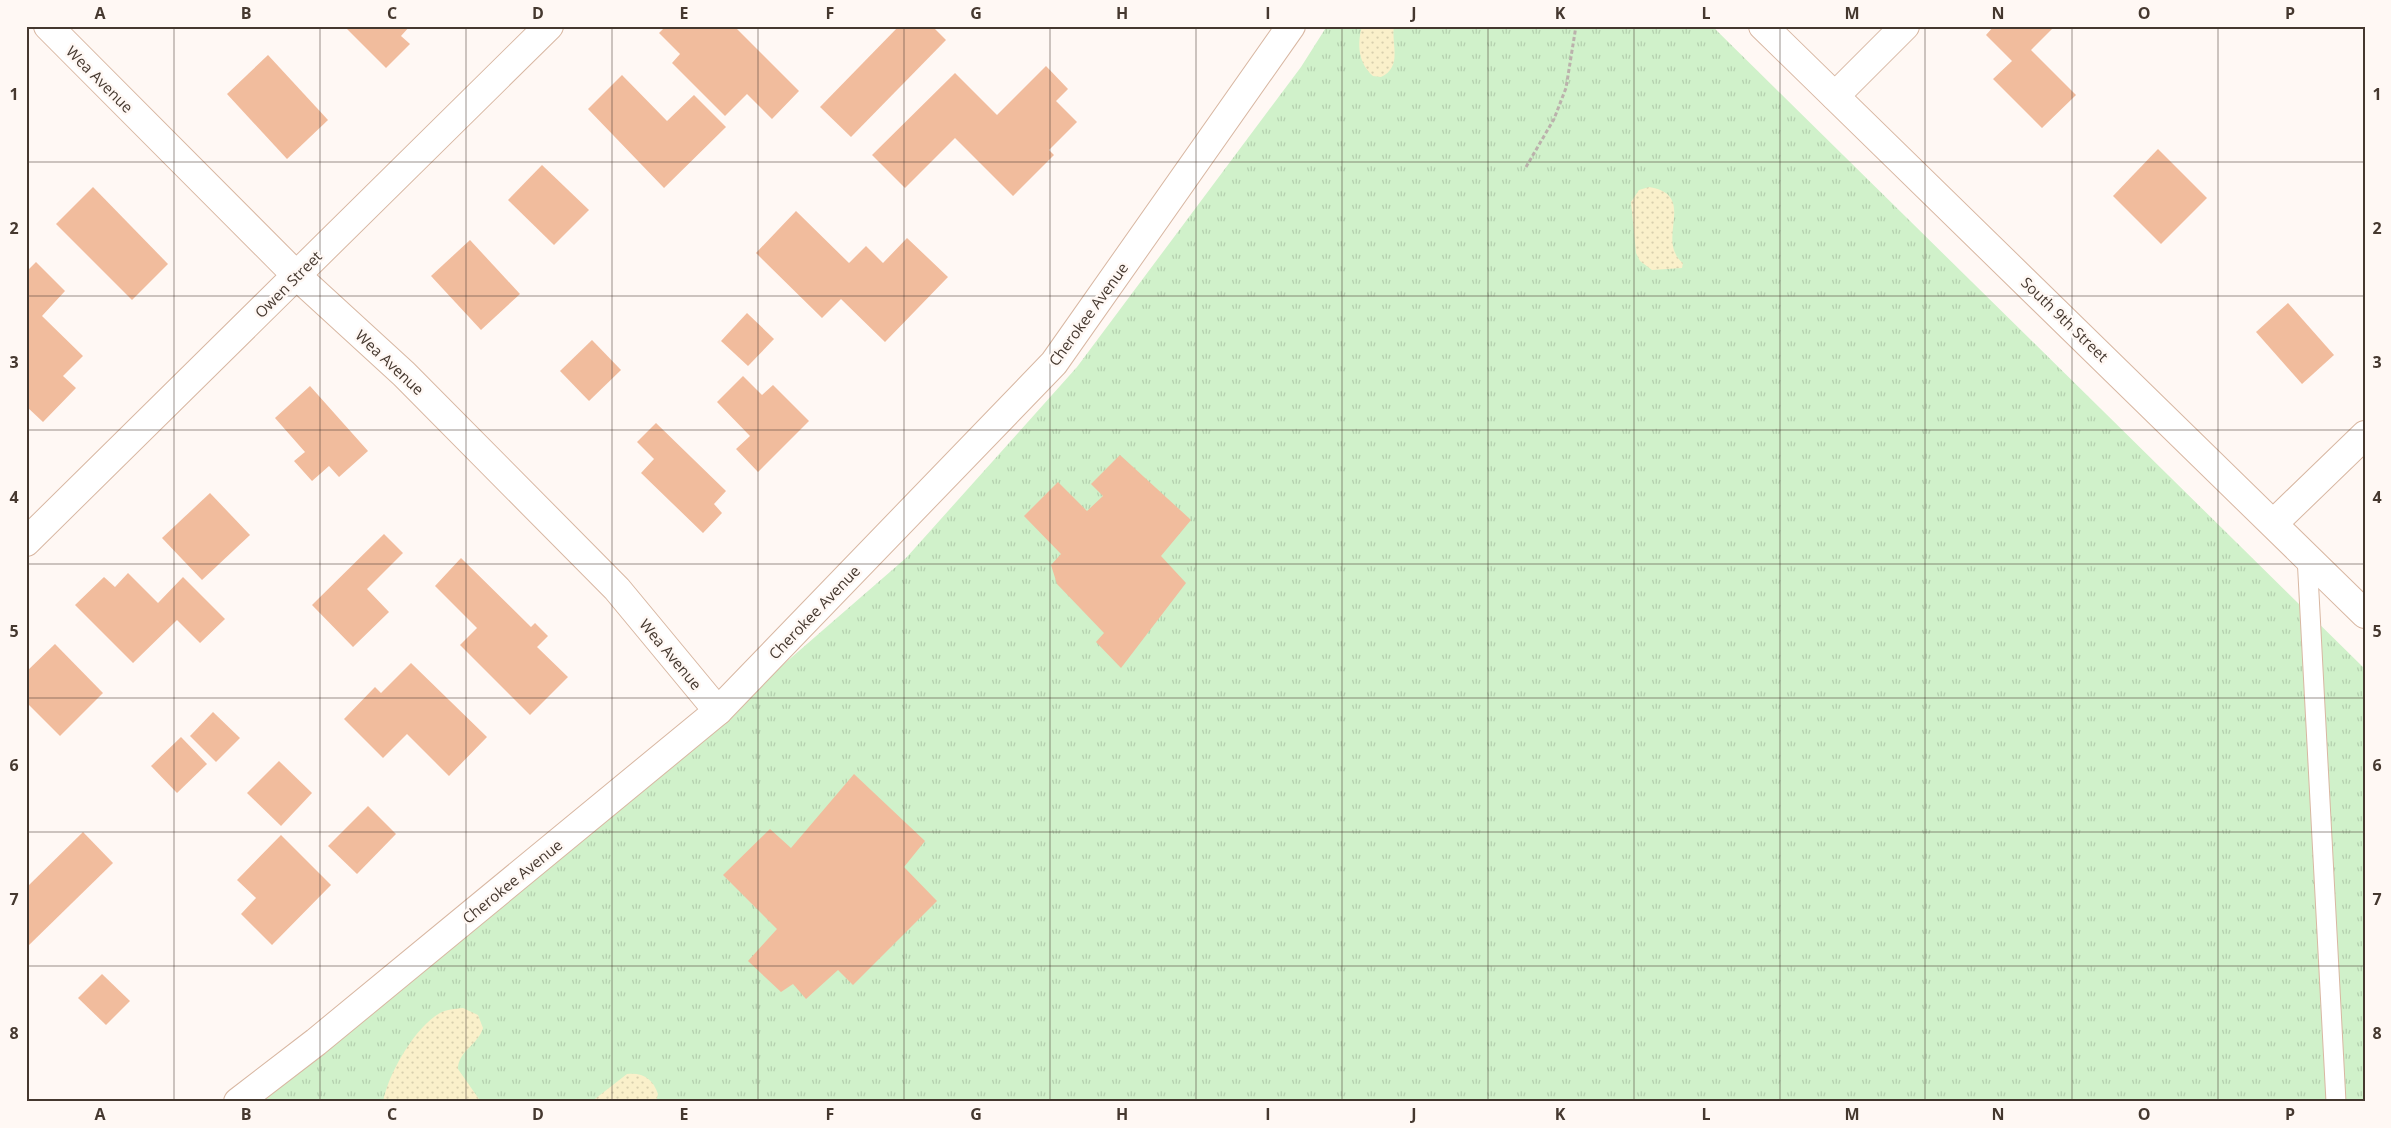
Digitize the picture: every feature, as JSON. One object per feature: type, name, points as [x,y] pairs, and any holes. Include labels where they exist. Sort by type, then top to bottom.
[{"type":"street","name":"Wea Avenue","points":[[48,26],[297,276],[404,374],[617,589],[718,711]]},
{"type":"street","name":"Owen Street","points":[[26,542],[550,26]]},
{"type":"street","name":"Cherokee Avenue","points":[[238,1102],[316,1042],[718,711],[1054,363],[1291,26]]},
{"type":"street","name":"South 9th Street","points":[[1763,26],[2274,523],[2365,614]]},
{"type":"street","points":[[1835,96],[1905,26]]},
{"type":"street","points":[[2274,523],[2365,435]]},
{"type":"lane","points":[[2307,556],[2336,1102]]},
{"type":"path","points":[[1526,168],[1554,119],[1566,88],[1576,26]]},
{"type":"green space","points":[[1327,26],[1712,26],[2365,669],[2365,1102],[256,1102],[627,800],[906,558],[1077,367],[1301,67]]},
{"type":"sand","points":[[1362,26],[1394,26],[1394,61],[1388,73],[1381,77],[1373,76],[1364,65],[1359,46]]},
{"type":"sand","points":[[1649,187],[1664,192],[1671,199],[1674,208],[1672,243],[1675,253],[1683,263],[1682,268],[1652,270],[1640,261],[1636,253],[1631,202],[1639,190]]},
{"type":"sand","points":[[463,1008],[478,1015],[483,1028],[477,1039],[461,1057],[458,1069],[481,1102],[383,1102],[390,1078],[404,1052],[421,1029],[440,1013]]},
{"type":"sand","points":[[627,1074],[643,1075],[647,1078],[653,1084],[658,1094],[656,1102],[591,1102]]},
{"type":"building","points":[[344,26],[410,26],[401,36],[410,44],[386,68]]},
{"type":"building","points":[[666,26],[734,26],[799,91],[772,119],[747,94],[725,116],[672,63],[680,54],[659,33]]},
{"type":"building","points":[[899,26],[932,26],[946,40],[851,137],[820,107]]},
{"type":"building","points":[[1994,26],[2055,26],[2031,50],[2076,95],[2042,128],[1993,79],[2012,61],[1986,35]]},
{"type":"building","points":[[268,55],[328,120],[287,159],[227,94]]},
{"type":"building","points":[[1046,66],[1068,89],[1056,101],[1077,122],[1049,150],[1054,155],[1013,196],[955,138],[905,188],[872,155],[955,73],[997,115]]},
{"type":"building","points":[[622,75],[667,121],[694,95],[726,127],[664,188],[588,109]]},
{"type":"building","points":[[2158,149],[2207,198],[2161,244],[2113,196]]},
{"type":"building","points":[[542,165],[589,210],[554,245],[508,200]]},
{"type":"building","points":[[93,187],[168,264],[132,300],[56,224]]},
{"type":"building","points":[[796,211],[849,263],[866,246],[883,263],[907,238],[948,277],[885,342],[841,299],[822,318],[756,253]]},
{"type":"building","points":[[470,240],[520,294],[481,330],[431,276]]},
{"type":"building","points":[[36,262],[65,291],[42,316],[83,356],[63,376],[76,388],[43,422],[26,406],[26,272]]},
{"type":"building","points":[[2288,303],[2334,355],[2302,384],[2256,332]]},
{"type":"building","points":[[747,313],[774,339],[748,366],[721,341]]},
{"type":"building","points":[[592,340],[621,370],[589,401],[560,371]]},
{"type":"building","points":[[743,376],[762,395],[773,385],[809,421],[758,472],[736,449],[750,436],[717,402]]},
{"type":"building","points":[[310,386],[368,451],[339,477],[329,466],[312,481],[294,461],[305,452],[275,418]]},
{"type":"building","points":[[656,423],[726,491],[714,504],[722,513],[703,533],[641,473],[654,459],[637,442]]},
{"type":"building","points":[[1120,455],[1191,520],[1161,556],[1186,583],[1121,668],[1096,642],[1104,633],[1057,584],[1051,565],[1061,554],[1024,516],[1058,482],[1087,511],[1103,496],[1091,484]]},
{"type":"building","points":[[210,493],[250,535],[202,580],[162,538]]},
{"type":"building","points":[[384,534],[403,553],[367,589],[389,612],[353,647],[312,605]]},
{"type":"building","points":[[461,558],[531,627],[535,623],[548,636],[537,647],[568,677],[530,715],[460,645],[477,628],[435,586]]},
{"type":"building","points":[[128,573],[158,603],[183,577],[225,619],[200,643],[177,620],[133,663],[75,605],[104,577],[115,587]]},
{"type":"building","points":[[55,644],[103,693],[60,736],[26,702],[26,672]]},
{"type":"building","points":[[411,663],[487,737],[449,776],[407,734],[383,758],[344,719],[375,687],[381,693]]},
{"type":"building","points":[[213,712],[240,738],[216,762],[190,736]]},
{"type":"building","points":[[181,737],[207,764],[177,793],[151,766]]},
{"type":"building","points":[[279,761],[312,793],[281,826],[247,793]]},
{"type":"building","points":[[854,774],[925,841],[904,867],[937,901],[853,985],[838,970],[806,999],[793,984],[781,992],[748,961],[777,929],[723,875],[770,829],[791,848]]},
{"type":"building","points":[[368,806],[396,834],[357,874],[328,846]]},
{"type":"building","points":[[83,832],[113,863],[27,947],[26,888]]},
{"type":"building","points":[[281,835],[331,885],[272,945],[241,914],[256,898],[237,880]]},
{"type":"building","points":[[102,974],[130,1001],[106,1025],[78,998]]}]
